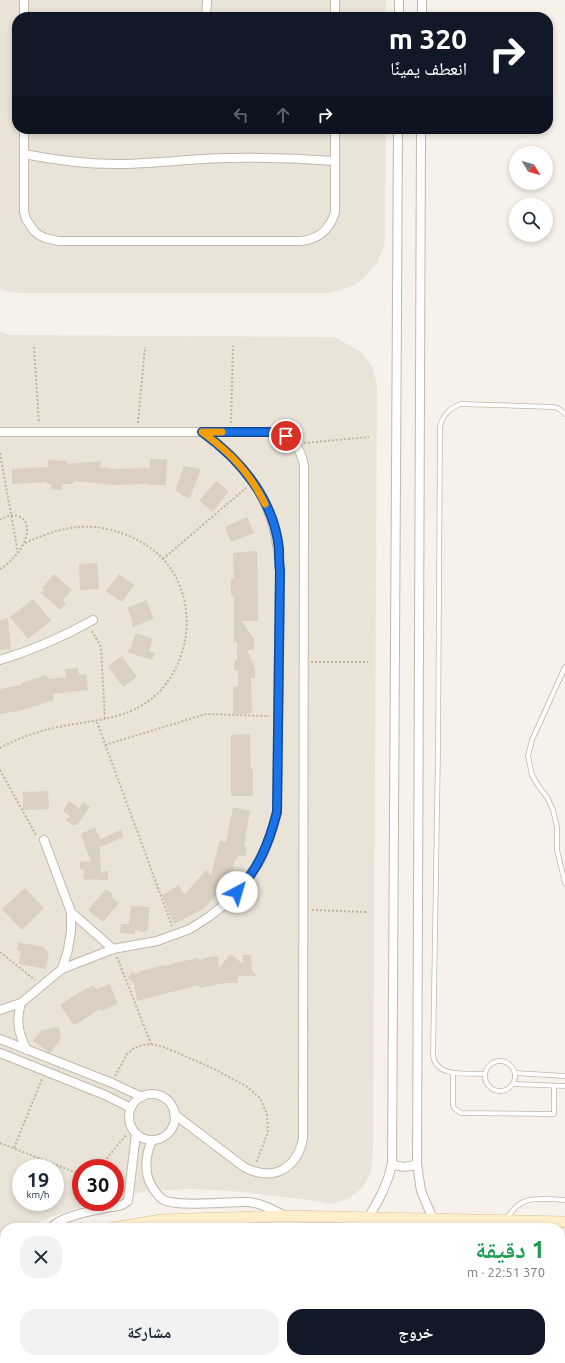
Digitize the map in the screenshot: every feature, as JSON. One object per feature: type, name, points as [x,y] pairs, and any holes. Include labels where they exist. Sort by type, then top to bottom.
[{"type":"street","points":[[24,0],[24,12]]},
{"type":"street","points":[[206,12],[207,0]]},
{"type":"street","points":[[335,0],[335,12]]},
{"type":"street","points":[[399,0],[399,12]]},
{"type":"street","points":[[422,0],[422,12]]},
{"type":"street","points":[[24,134],[24,212],[26,219],[34,231],[39,235],[58,241],[308,241],[321,235],[326,230],[333,219],[335,212],[335,134]]},
{"type":"street","points":[[368,1218],[383,1193],[389,1179],[392,1164],[398,134]]},
{"type":"street","points":[[421,134],[417,1164],[421,1191],[433,1223]]},
{"type":"street","points":[[24,154],[69,162],[114,164],[232,158],[296,158],[335,161]]},
{"type":"street","points":[[0,432],[275,432],[286,436],[295,444],[301,453],[304,465],[304,662],[302,1139],[300,1150],[295,1160],[286,1168],[276,1173],[264,1174],[253,1172],[244,1167],[174,1114]]},
{"type":"street","points":[[0,1010],[21,1002],[62,969],[113,949],[158,941],[190,929],[229,901],[245,883],[260,861],[270,837],[277,812],[280,571],[278,548],[268,509],[253,482],[234,458],[219,444],[202,432]]},
{"type":"street","points":[[0,660],[32,650],[64,636],[93,620]]},
{"type":"street","points":[[45,843],[71,912],[71,931],[68,950],[62,969]]},
{"type":"street","points":[[71,912],[113,949]]},
{"type":"street","points":[[21,1002],[18,1017],[19,1031],[27,1050]]},
{"type":"street","points":[[0,1039],[142,1096]]},
{"type":"street","points":[[0,1053],[105,1095],[131,1108]]},
{"type":"street","points":[[57,1223],[71,1216],[122,1205],[128,1201],[134,1131],[129,1118],[131,1108],[142,1096],[152,1094],[163,1097],[170,1104],[174,1114],[174,1121],[169,1132],[158,1139],[152,1140],[141,1137],[134,1131]]},
{"type":"street","points":[[152,1140],[147,1151],[147,1175],[151,1186],[162,1199],[176,1203],[248,1202],[268,1207],[286,1216]]},
{"type":"street","points":[[392,1164],[407,1167],[417,1164]]},
{"type":"street","points":[[143,1223],[161,1220],[286,1216],[368,1218],[422,1223]]},
{"type":"street","points":[[457,1223],[506,1221],[565,1222]]},
{"type":"lane","points":[[485,1074],[445,1072],[437,1067],[433,1056],[438,744],[440,427],[446,412],[453,407],[462,404],[553,407],[558,408],[565,414]]},
{"type":"lane","points":[[565,667],[532,740],[528,756],[530,769],[535,781],[552,806],[557,827],[558,857],[565,883]]},
{"type":"lane","points":[[501,1061],[510,1064],[514,1073],[514,1080],[512,1084],[505,1090],[495,1090],[485,1081],[485,1074],[488,1067],[491,1064],[501,1061]]},
{"type":"lane","points":[[453,1072],[453,1106],[461,1113],[554,1114],[554,1086]]},
{"type":"lane","points":[[514,1073],[565,1076]]},
{"type":"lane","points":[[512,1084],[565,1086]]},
{"type":"lane","points":[[506,1221],[514,1208],[526,1200],[533,1198],[565,1200]]},
{"type":"path","points":[[230,432],[234,346]]},
{"type":"path","points":[[34,347],[39,432]]},
{"type":"path","points":[[138,432],[145,347]]},
{"type":"path","points":[[295,444],[369,437]]},
{"type":"path","points":[[0,453],[18,553]]},
{"type":"path","points":[[163,559],[253,482]]},
{"type":"path","points":[[0,520],[11,515],[17,516],[26,524],[28,530],[24,544],[18,553],[0,569]]},
{"type":"path","points":[[0,748],[31,734],[74,723],[97,721],[125,714],[143,705],[160,691],[172,675],[182,656],[187,636],[187,615],[183,595],[175,576],[163,559],[143,543],[120,532],[96,527],[71,528],[46,533],[24,544]]},
{"type":"path","points":[[85,624],[92,631],[101,647],[105,719]]},
{"type":"path","points":[[304,662],[368,662]]},
{"type":"path","points":[[105,745],[206,714],[278,716]]},
{"type":"path","points":[[97,721],[175,934]]},
{"type":"path","points":[[0,770],[36,834],[45,843]]},
{"type":"path","points":[[303,910],[367,912]]},
{"type":"path","points":[[113,949],[152,1044]]},
{"type":"path","points":[[0,952],[42,986]]},
{"type":"path","points":[[112,1083],[127,1054],[134,1048],[152,1044],[164,1048],[246,1086],[260,1098],[268,1114],[268,1132],[253,1172]]},
{"type":"path","points":[[14,1148],[45,1072]]},
{"type":"path","points":[[108,1159],[134,1131]]},
{"type":"path","points":[[0,1142],[72,1171]]},
{"type":"shaded area","points":[[0,0],[386,0],[386,12],[12,12],[12,134],[386,134],[385,238],[384,247],[376,264],[364,278],[348,288],[329,293],[18,293],[0,288]]},
{"type":"shaded area","points":[[0,332],[11,335],[335,337],[361,352],[372,366],[377,385],[373,1154],[371,1172],[362,1188],[348,1199],[331,1204],[310,1200],[231,1191],[193,1189],[149,1191],[124,1195],[124,1159],[72,1159],[72,1209],[37,1223],[0,1223]]},
{"type":"building","points":[[150,459],[167,459],[166,485],[114,485],[74,481],[73,484],[62,484],[62,490],[51,489],[51,484],[47,484],[47,482],[12,484],[12,469],[48,467],[48,460],[67,461],[67,464],[101,461],[100,467],[114,469],[150,468]]},
{"type":"building","points":[[184,466],[201,469],[190,498],[175,491]]},
{"type":"building","points":[[216,481],[229,491],[213,512],[199,501]]},
{"type":"building","points":[[247,517],[254,533],[231,542],[225,527]]},
{"type":"building","points":[[257,551],[258,621],[242,621],[254,639],[254,650],[247,650],[255,668],[255,678],[251,678],[252,713],[233,714],[233,687],[238,686],[238,670],[234,670],[235,660],[237,660],[237,642],[234,642],[234,596],[231,596],[231,579],[234,579],[233,553]]},
{"type":"building","points":[[97,563],[99,589],[80,590],[79,564]]},
{"type":"building","points":[[54,574],[72,590],[63,600],[66,603],[60,610],[41,593],[44,590],[42,588]]},
{"type":"building","points":[[119,574],[134,585],[122,602],[106,591]]},
{"type":"building","points":[[33,599],[51,621],[28,639],[10,617]]},
{"type":"building","points":[[146,600],[154,619],[132,627],[132,620],[127,608]]},
{"type":"building","points":[[8,618],[11,649],[0,650],[0,620]]},
{"type":"building","points":[[136,633],[153,639],[149,651],[155,653],[152,660],[127,652],[131,647]]},
{"type":"building","points":[[122,656],[137,677],[123,687],[108,666]]},
{"type":"building","points":[[78,668],[79,675],[86,674],[88,690],[53,694],[54,700],[20,711],[0,714],[0,689],[22,685],[21,683],[46,675],[48,679],[66,677],[65,669]]},
{"type":"building","points":[[250,734],[251,769],[253,769],[253,796],[231,796],[231,735]]},
{"type":"building","points":[[48,791],[49,809],[23,810],[23,792]]},
{"type":"building","points":[[69,801],[79,808],[83,802],[90,807],[77,825],[73,825],[66,820],[70,816],[63,811]]},
{"type":"building","points":[[233,807],[250,811],[244,846],[247,847],[245,857],[239,855],[234,862],[233,869],[221,884],[224,887],[203,909],[174,924],[162,895],[179,885],[184,895],[206,870],[211,875],[220,840],[226,842]]},
{"type":"building","points":[[95,827],[100,839],[121,830],[124,837],[100,847],[101,872],[108,871],[108,880],[102,880],[102,882],[98,879],[85,880],[83,877],[84,869],[80,869],[79,862],[91,861],[81,834]]},
{"type":"building","points":[[25,888],[44,908],[22,930],[2,909]]},
{"type":"building","points":[[106,889],[113,894],[111,897],[119,903],[103,922],[88,910]]},
{"type":"building","points":[[131,906],[150,907],[149,927],[144,932],[135,930],[135,934],[120,933],[121,924],[129,924]]},
{"type":"building","points":[[18,942],[43,947],[49,953],[46,969],[19,964],[21,951],[17,950]]},
{"type":"building","points":[[230,954],[243,964],[243,955],[251,955],[252,971],[258,976],[238,976],[238,983],[225,983],[199,988],[199,985],[137,1001],[134,983],[128,978],[132,971],[136,974],[140,971],[166,965],[168,966],[197,958],[200,961],[204,958],[218,956],[219,968]]},
{"type":"building","points":[[110,984],[118,1004],[101,1011],[100,1009],[76,1024],[73,1024],[60,1005],[94,985],[96,989]]},
{"type":"building","points":[[59,1027],[61,1039],[50,1053],[33,1041],[42,1030]]},
{"type":"slow traffic","points":[[222,432],[202,432],[219,444],[234,458],[247,474],[265,504]]},
{"type":"route","points":[[237,892],[260,861],[270,837],[277,812],[280,571],[274,528],[268,509],[258,491],[234,458],[219,444],[202,432],[275,432],[286,436]]}]
